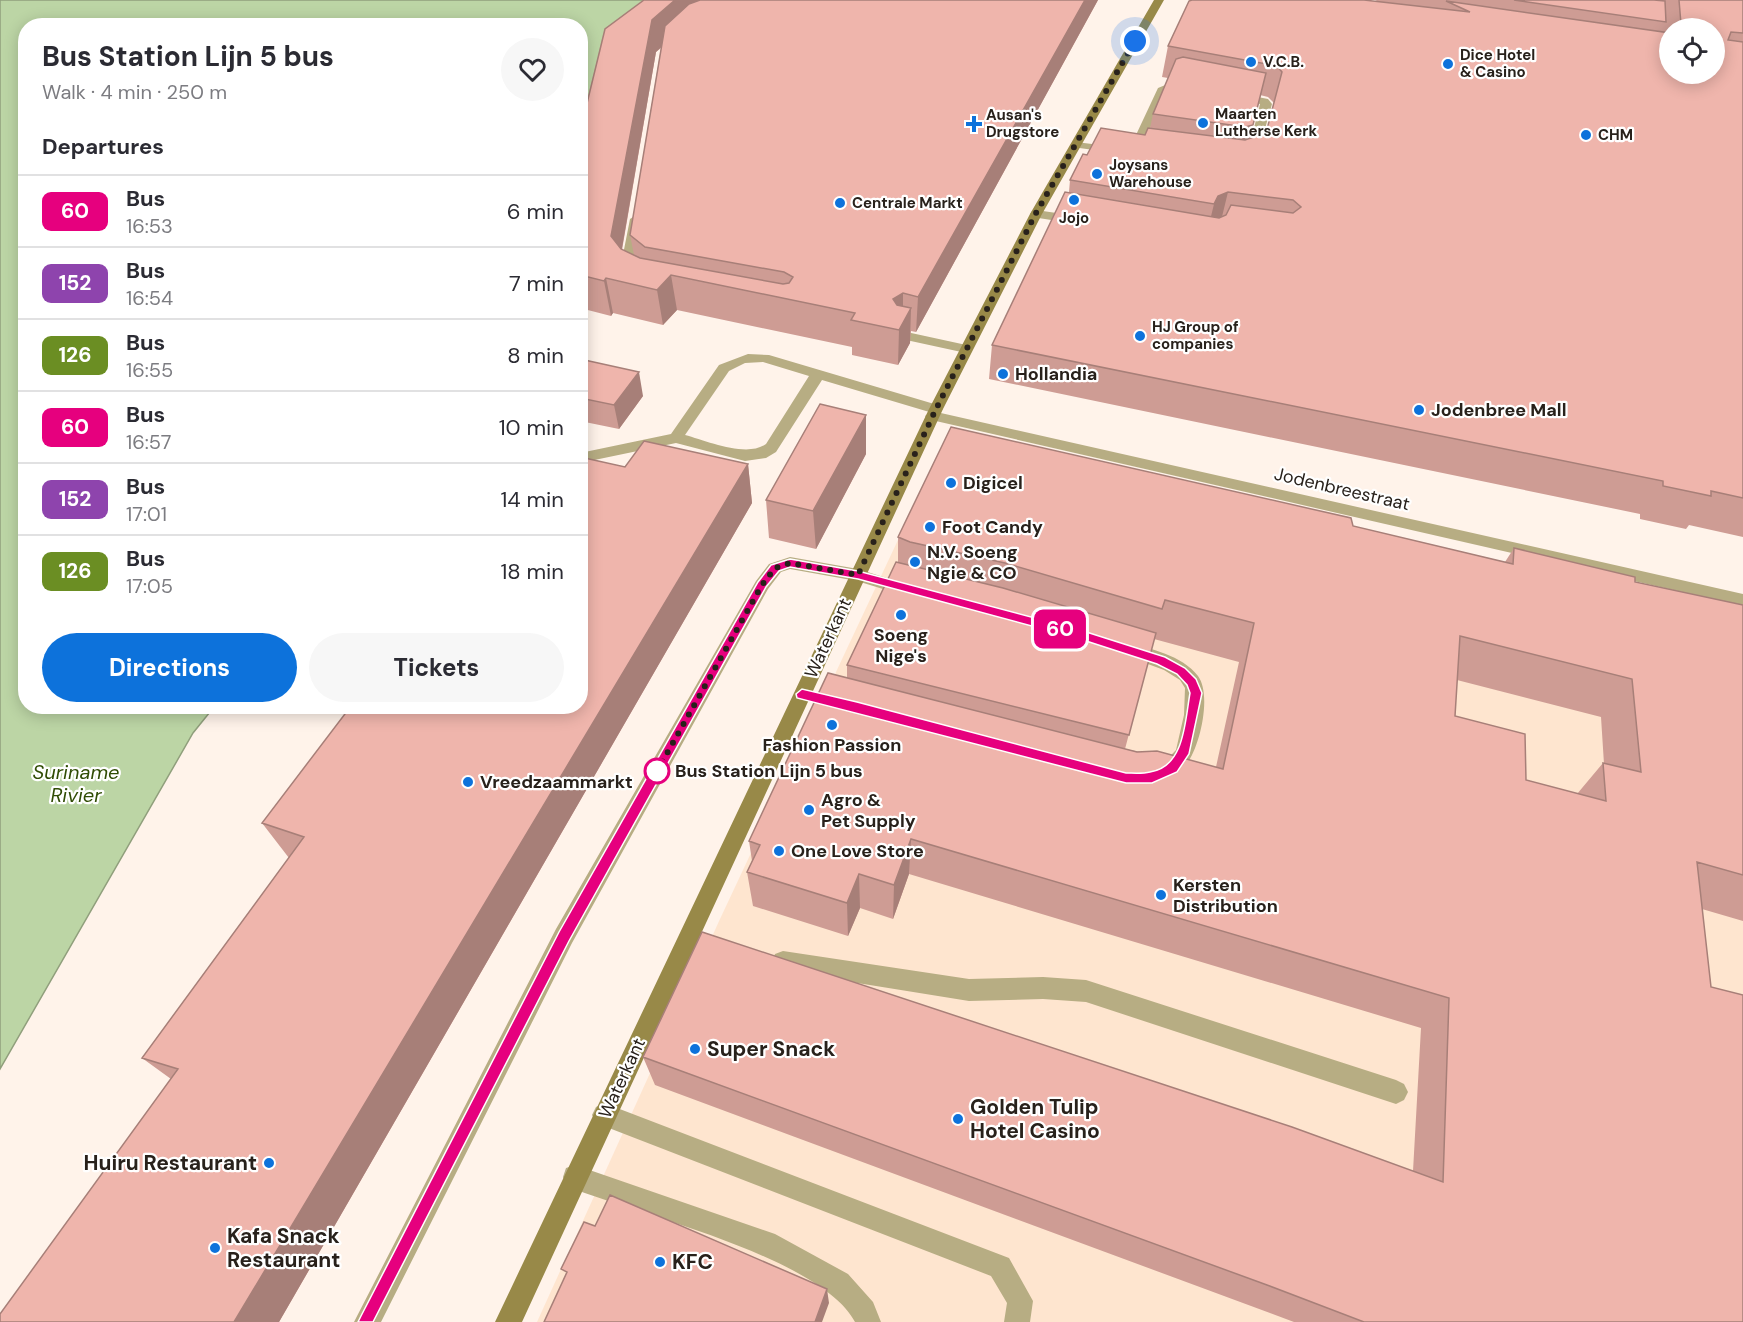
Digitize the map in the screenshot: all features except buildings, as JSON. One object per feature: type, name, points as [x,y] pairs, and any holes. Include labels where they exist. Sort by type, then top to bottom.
[{"type":"main road","name":"Waterkant","points":[[508,1322],[604,1116],[699,938],[802,694],[934,412],[1036,213],[1159,0]]},
{"type":"street","points":[[1076,145],[1237,166],[1246,165],[1251,162],[1266,104],[1258,99],[1168,85],[1163,88],[1134,152]]},
{"type":"street","points":[[638,202],[627,270],[633,279],[640,283]]},
{"type":"street","points":[[1036,213],[1093,223]]},
{"type":"street","points":[[902,335],[966,349]]},
{"type":"street","name":"Jodenbreestraat","points":[[676,438],[724,368],[735,361],[749,357],[764,358],[934,412],[1743,600]]},
{"type":"street","points":[[588,456],[676,438],[752,457],[764,453],[771,448],[818,374]]},
{"type":"street","points":[[367,1322],[564,936],[762,585],[775,568],[790,563],[858,575],[931,596]]},
{"type":"street","points":[[1111,644],[1161,660],[1181,671],[1192,682],[1196,693],[1185,750],[1173,769],[1152,778],[1143,778]]},
{"type":"street","points":[[802,694],[824,699]]},
{"type":"street","points":[[760,955],[795,965],[969,990],[1043,987],[1086,991],[1396,1092]]},
{"type":"street","points":[[604,1116],[1000,1267],[1020,1301],[1017,1322]]},
{"type":"street","points":[[575,1177],[765,1243],[839,1283],[864,1311],[868,1322]]},
{"type":"shaded area","points":[[936,459],[1743,618],[1743,1322],[537,1322],[720,919]]},
{"type":"water","name":"Suriname Rivier","points":[[0,0],[681,0],[588,172],[588,18],[18,18],[18,714],[208,714],[193,733],[0,1069]]},
{"type":"bus line","name":"60","points":[[367,1322],[564,936],[762,585],[775,568],[790,563],[858,575],[1080,634],[1161,660],[1181,671],[1192,682],[1196,693],[1185,750],[1173,769],[1152,778],[1126,778],[857,706],[802,694]]},
{"type":"place","name":"V.C.B.","points":[[1251,62]]},
{"type":"place","name":"Dice Hotel & Casino","points":[[1448,64]]},
{"type":"place","name":"Maarten Lutherse Kerk","points":[[1203,123]]},
{"type":"place","name":"Ausan's Drugstore","points":[[974,124]]},
{"type":"place","name":"CHM","points":[[1586,135]]},
{"type":"place","name":"Joysans Warehouse","points":[[1097,174]]},
{"type":"place","name":"Jojo","points":[[1074,200]]},
{"type":"place","name":"Centrale Markt","points":[[840,203]]},
{"type":"place","name":"HJ Group of companies","points":[[1140,336]]},
{"type":"place","name":"Hollandia","points":[[1003,374]]},
{"type":"place","name":"Jodenbree Mall","points":[[1419,410]]},
{"type":"place","name":"Digicel","points":[[951,483]]},
{"type":"place","name":"Foot Candy","points":[[930,527]]},
{"type":"place","name":"N.V. Soeng Ngie & CO","points":[[915,562]]},
{"type":"place","name":"Soeng Nige's","points":[[901,615]]},
{"type":"place","name":"Fashion Passion","points":[[832,725]]},
{"type":"place","name":"Bus Station Lijn 5 bus","points":[[657,771]]},
{"type":"place","name":"Vreedzaammarkt","points":[[468,782]]},
{"type":"place","name":"Agro & Pet Supply","points":[[809,810]]},
{"type":"place","name":"One Love Store","points":[[779,851]]},
{"type":"place","name":"Kersten Distribution","points":[[1161,895]]},
{"type":"place","name":"Super Snack","points":[[695,1049]]},
{"type":"place","name":"Golden Tulip Hotel Casino","points":[[958,1119]]},
{"type":"place","name":"Huiru Restaurant","points":[[269,1163]]},
{"type":"place","name":"Kafa Snack Restaurant","points":[[215,1248]]},
{"type":"place","name":"KFC","points":[[660,1262]]},
{"type":"route","points":[[657,771],[762,585],[775,568],[790,563],[858,575],[936,409],[1036,213],[1135,41]]}]
